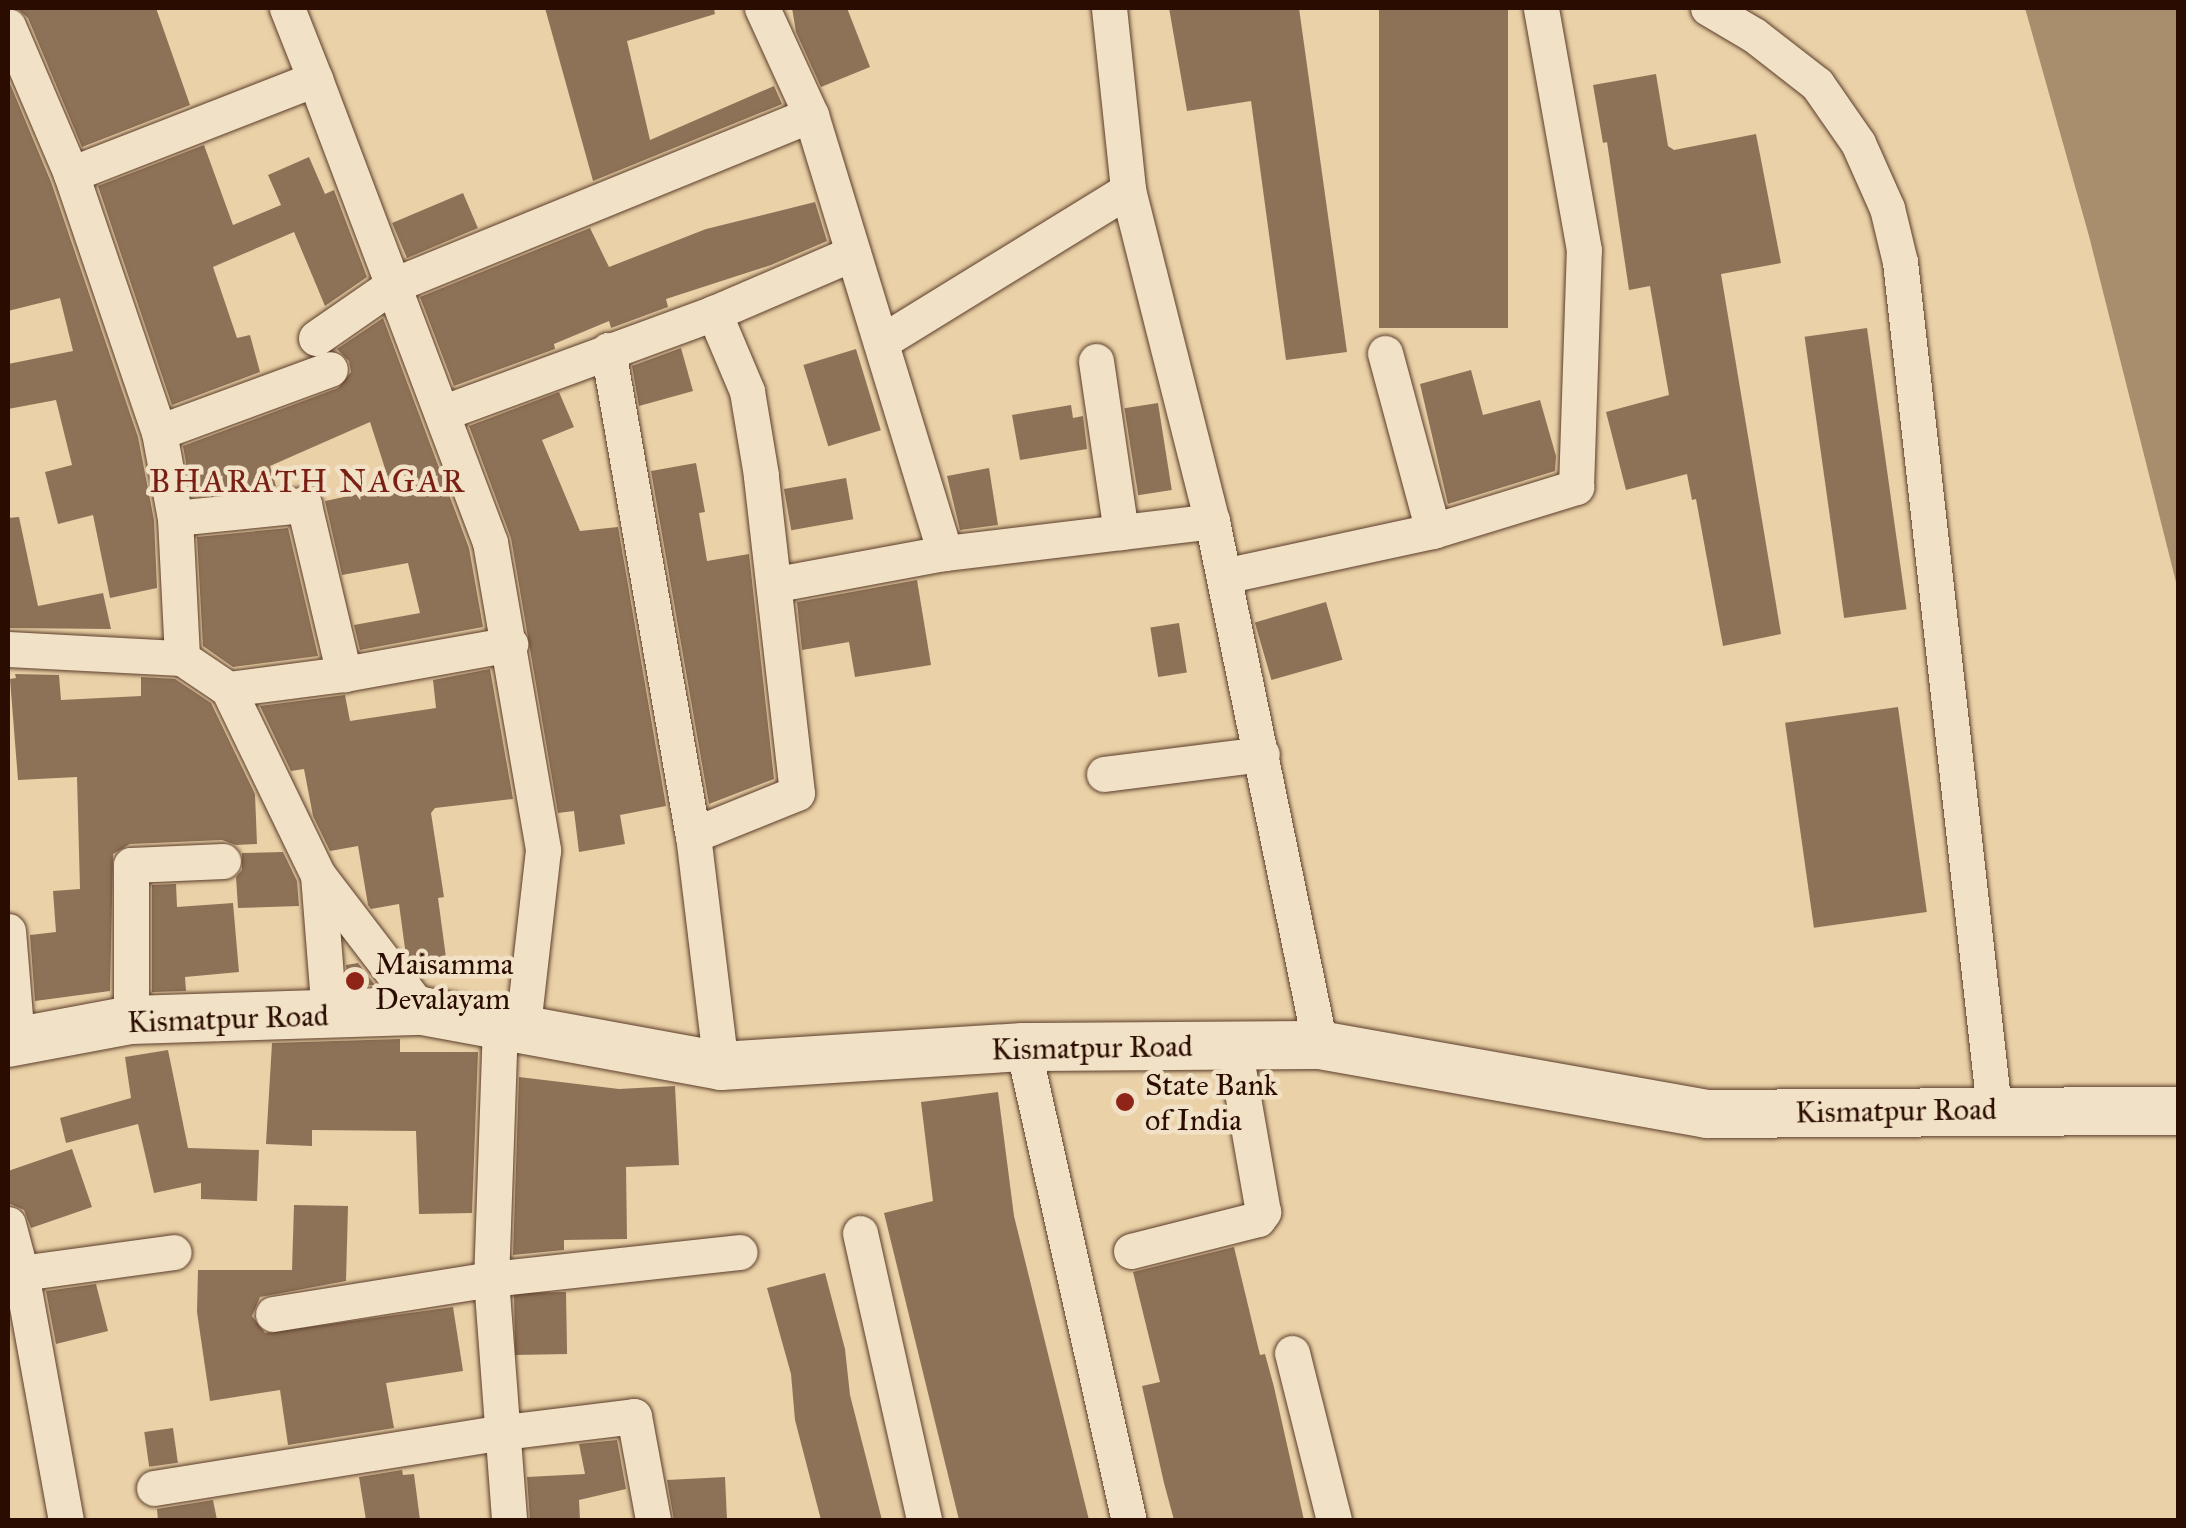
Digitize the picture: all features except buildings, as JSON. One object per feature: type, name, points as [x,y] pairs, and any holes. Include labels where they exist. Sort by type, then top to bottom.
[{"type":"street","points":[[287,8],[490,542],[543,850],[512,1025],[492,1279],[509,1520]]},
{"type":"street","points":[[762,8],[811,115],[945,554]]},
{"type":"street","points":[[1109,8],[1128,190],[1212,521],[1320,1045]]},
{"type":"street","points":[[1224,576],[1433,531],[1576,486],[1584,250],[1541,8]]},
{"type":"street","points":[[1708,8],[1816,84],[1858,143],[1887,208],[1900,262],[1994,1109]]},
{"type":"street","points":[[8,26],[71,174],[160,432],[174,518],[182,658]]},
{"type":"street","points":[[71,174],[314,79]]},
{"type":"street","points":[[160,432],[323,353],[391,286],[811,115]]},
{"type":"street","points":[[880,342],[1128,190]]},
{"type":"street","points":[[442,413],[714,313],[853,252]]},
{"type":"street","points":[[693,834],[796,793],[776,584],[747,391],[714,313]]},
{"type":"street","points":[[608,350],[693,834],[721,1066]]},
{"type":"street","points":[[1386,352],[1433,531]]},
{"type":"street","points":[[1096,361],[1121,532]]},
{"type":"street","points":[[174,518],[304,505],[344,674]]},
{"type":"street","points":[[776,584],[945,554],[1212,521]]},
{"type":"street","points":[[228,688],[344,674],[510,644]]},
{"type":"street","points":[[8,649],[182,658],[228,688],[318,874],[422,1011]]},
{"type":"street","points":[[1104,774],[1262,754]]},
{"type":"street","points":[[130,1020],[131,866],[223,861]]},
{"type":"street","points":[[318,874],[329,1015]]},
{"type":"street","points":[[8,931],[12,1042]]},
{"type":"street","name":"Kismatpur Road","points":[[12,1042],[130,1020],[422,1011],[721,1066],[1023,1047],[1320,1045],[1707,1114],[1994,1109],[2178,1111]]},
{"type":"street","points":[[1131,1251],[1258,1219],[1263,1212],[1234,1045]]},
{"type":"street","points":[[1023,1047],[1129,1520]]},
{"type":"street","points":[[8,1224],[21,1273],[66,1520]]},
{"type":"street","points":[[860,1233],[924,1520]]},
{"type":"street","points":[[21,1273],[174,1252]]},
{"type":"street","points":[[273,1314],[492,1279],[740,1252]]},
{"type":"street","points":[[1292,1353],[1334,1520]]},
{"type":"street","points":[[154,1488],[504,1432],[634,1416],[653,1520]]},
{"type":"shaded area","points":[[2025,8],[2178,8],[2178,590],[2089,236]]},
{"type":"place","name":"Maisamma Devalayam","points":[[355,981]]},
{"type":"place","name":"State Bank of India","points":[[1125,1102]]},
{"type":"district","name":"BHARATH NAGAR","points":[[308,482]]}]
